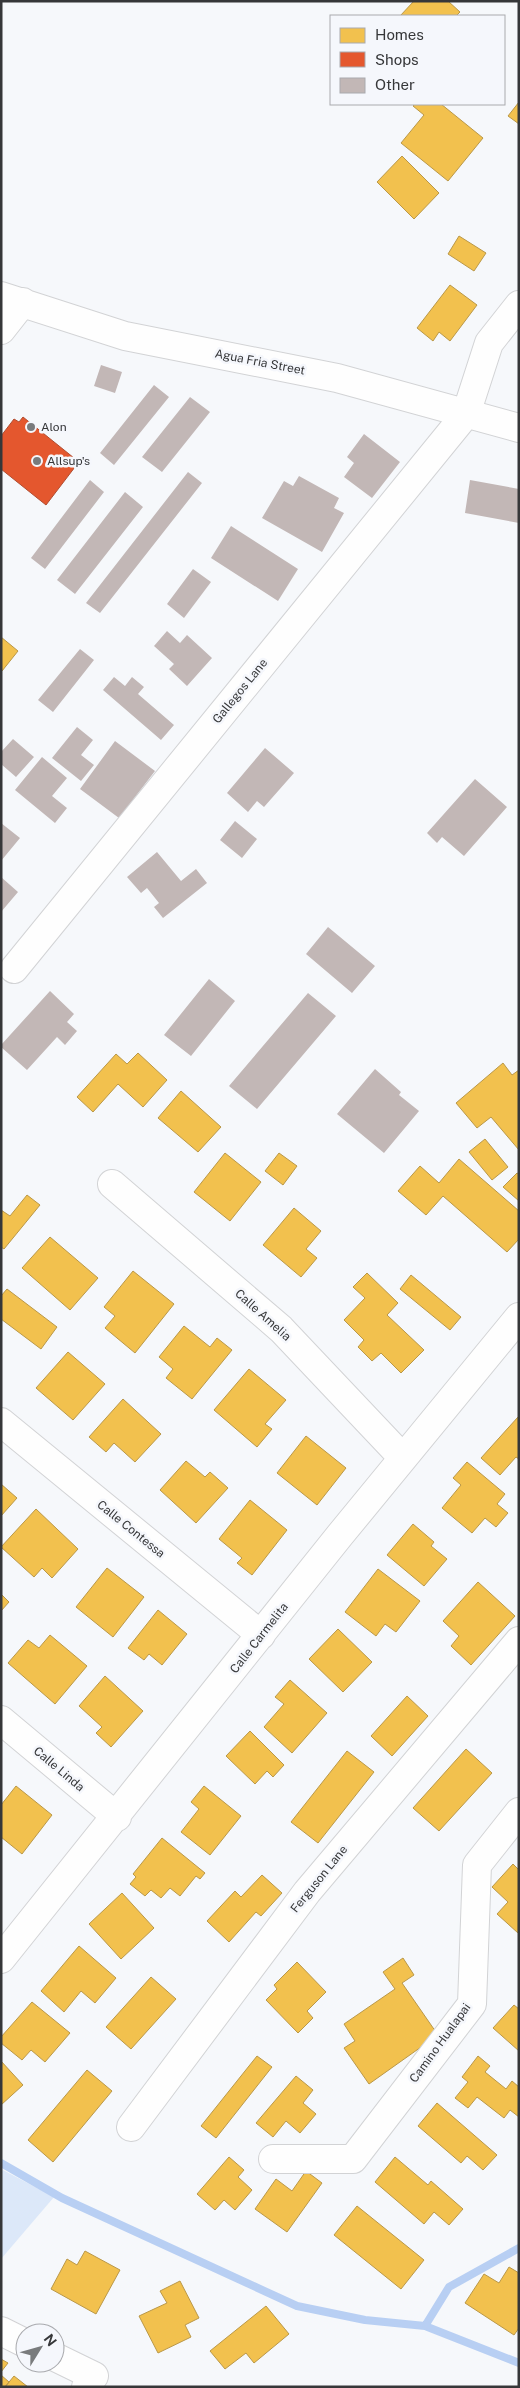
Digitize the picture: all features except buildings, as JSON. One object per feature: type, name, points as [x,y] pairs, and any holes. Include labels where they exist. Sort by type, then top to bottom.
[{"type":"street","points":[[1,330],[12,299]]},
{"type":"street","name":"Agua Fria Street","points":[[12,299],[125,336],[337,378],[519,428]]},
{"type":"street","points":[[466,414],[489,343],[519,305]]},
{"type":"street","name":"Gallegos Lane","points":[[14,969],[466,414]]},
{"type":"street","name":"Calle Amelia","points":[[112,1184],[281,1329],[404,1458]]},
{"type":"street","name":"Calle Carmelita","points":[[1,1959],[519,1317]]},
{"type":"street","name":"Calle Contessa","points":[[1,1422],[261,1636]]},
{"type":"street","name":"Ferguson Lane","points":[[130,2127],[307,1892],[519,1641]]},
{"type":"street","name":"Calle Linda","points":[[1,1720],[117,1817]]},
{"type":"street","name":"Camino Hualapai","points":[[273,2159],[353,2158],[472,2004],[476,1865],[519,1812]]},
{"type":"street","points":[[1,2331],[15,2338]]},
{"type":"street","points":[[65,2364],[90,2382]]},
{"type":"shaded area","points":[[1,2169],[54,2197],[1,2259]]},
{"type":"waterway","points":[[1,2163],[62,2198],[297,2306],[365,2320],[425,2326],[519,2363]]},
{"type":"waterway","points":[[425,2326],[449,2287],[519,2248]]},
{"type":"place","name":"Alon","points":[[31,427]]},
{"type":"place","name":"Allsup's","points":[[37,461]]}]
